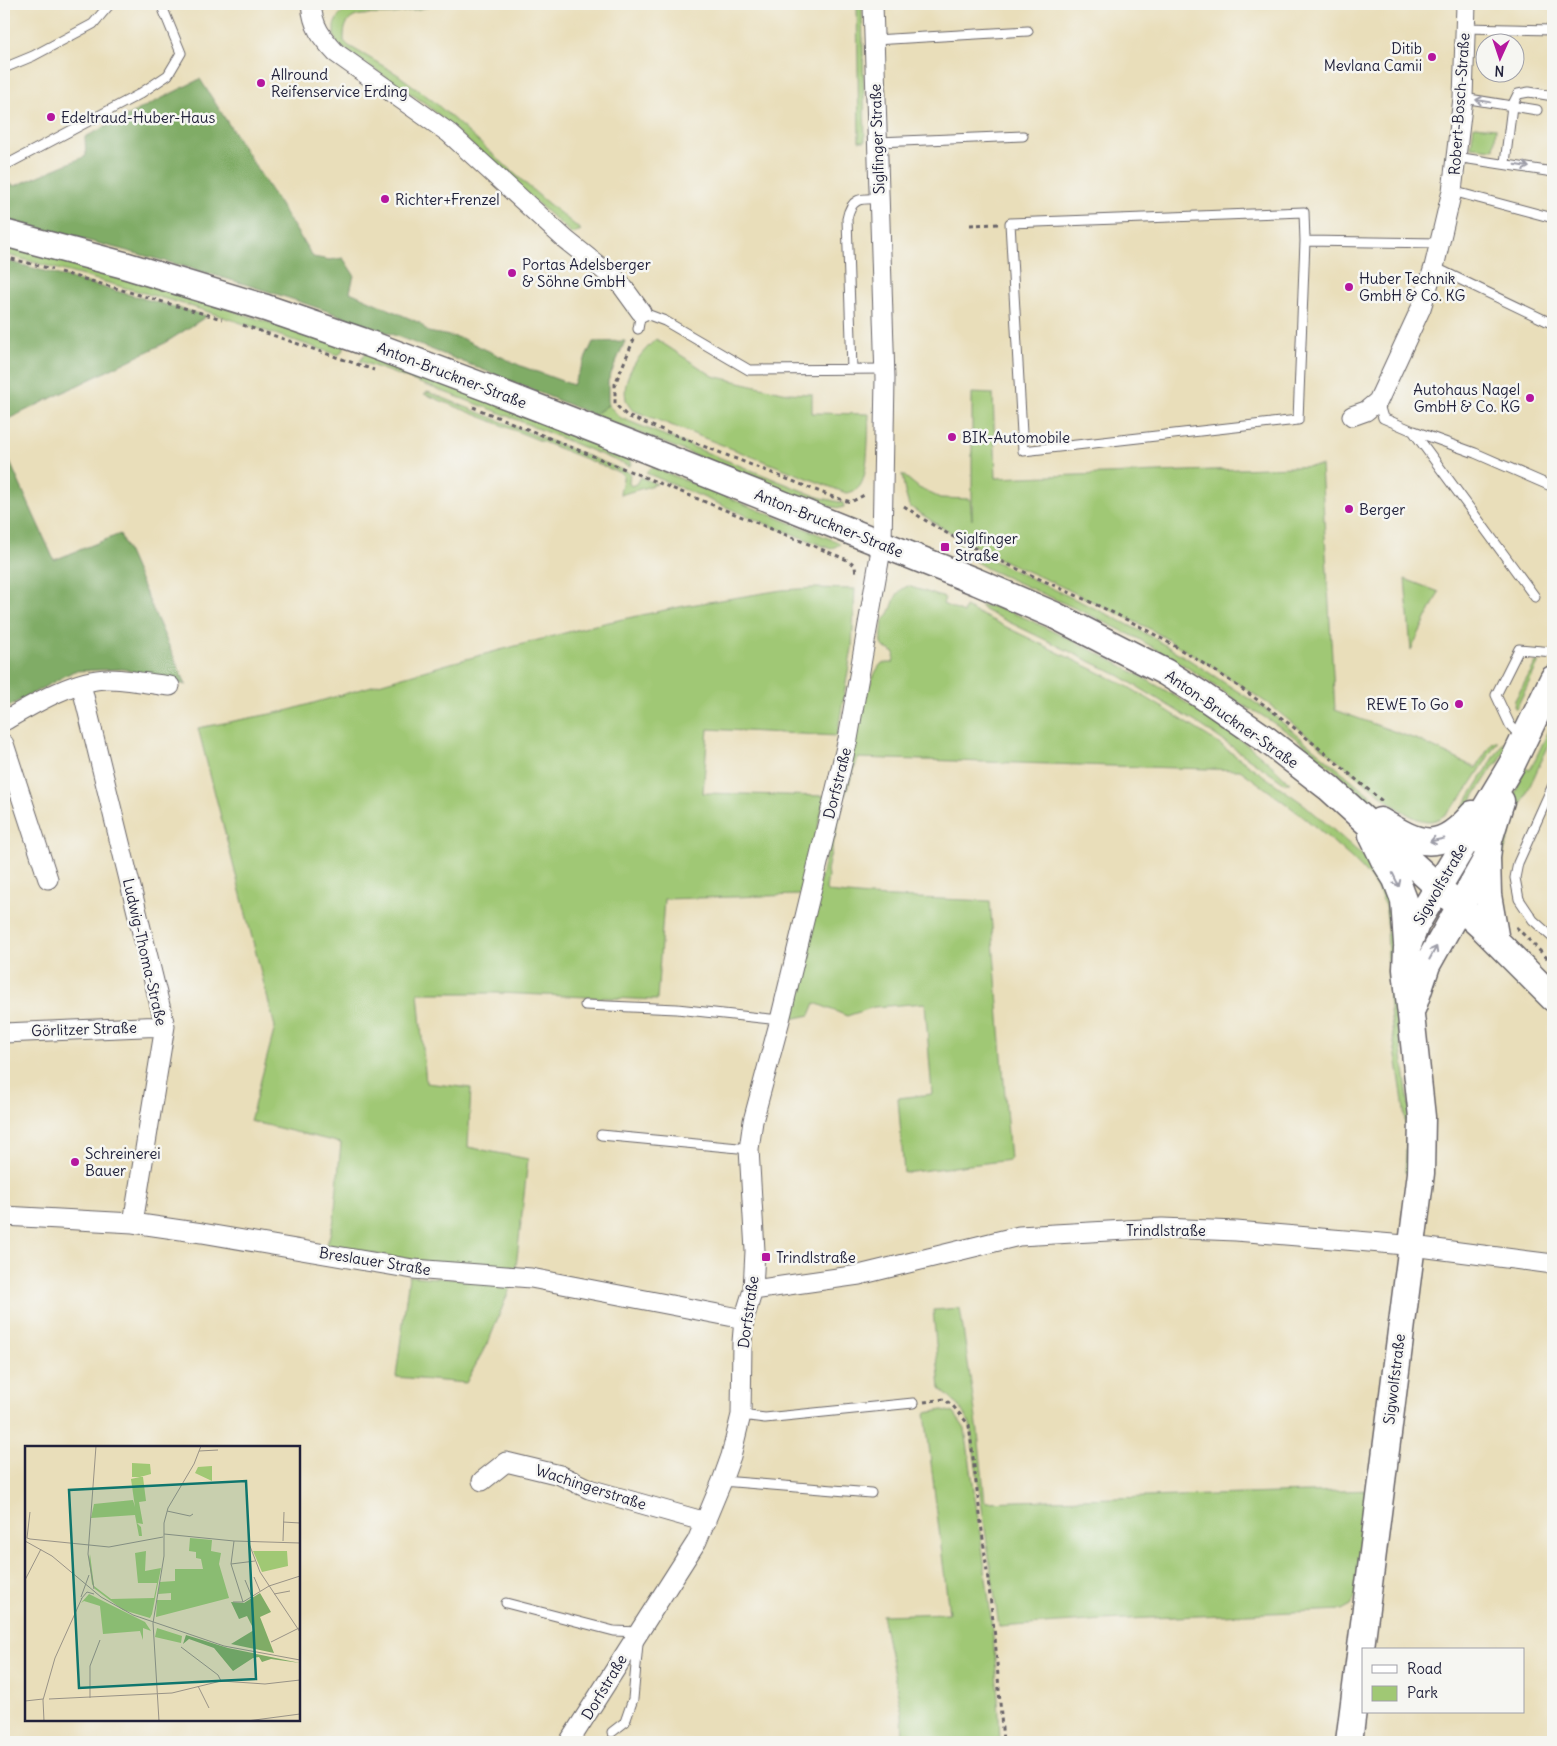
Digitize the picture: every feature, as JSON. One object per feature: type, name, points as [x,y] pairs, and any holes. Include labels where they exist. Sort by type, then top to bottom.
[{"type":"main road","name":"Anton-Bruckner-Straße","points":[[4,233],[124,264],[266,308],[362,341],[509,396],[977,582],[1054,615],[1166,672],[1267,740],[1344,801],[1460,906],[1504,932],[1553,998]]},
{"type":"main road","name":"Sigwolfstraße","points":[[1349,1742],[1421,1173],[1422,1136],[1406,969],[1407,948],[1416,924],[1505,775],[1553,679]]},
{"type":"main road","points":[[1344,801],[1401,834],[1419,841],[1428,842],[1445,839],[1460,829],[1505,775]]},
{"type":"main road","name":"Sigwolfstraße","points":[[1411,1015],[1427,965],[1487,858],[1489,840],[1505,775]]},
{"type":"main road","points":[[1365,821],[1384,860],[1396,879],[1404,900],[1407,948]]},
{"type":"main road","points":[[1487,858],[1488,895],[1504,932]]},
{"type":"street","points":[[311,4],[312,16],[321,38],[336,53],[449,133],[566,240],[620,283],[639,321]]},
{"type":"street","name":"Siglfinger Straße","points":[[873,4],[885,369],[882,544]]},
{"type":"street","name":"Robert-Bosch-Straße","points":[[1378,401],[1421,308],[1434,267],[1452,191],[1463,98],[1466,4]]},
{"type":"street","points":[[1352,416],[1366,411],[1378,401]]},
{"type":"street","name":"Dorfstraße","points":[[569,1742],[697,1540],[706,1522],[731,1456],[741,1415],[744,1319],[753,1290],[755,1251],[749,1149],[753,1121],[780,1020],[848,739],[882,544]]},
{"type":"street","points":[[4,721],[46,698],[81,684],[107,679],[170,686]]},
{"type":"street","name":"Ludwig-Thoma-Straße","points":[[81,684],[165,1026],[133,1223]]},
{"type":"street","points":[[4,744],[48,879]]},
{"type":"street","name":"Görlitzer Straße","points":[[4,1033],[165,1026]]},
{"type":"street","name":"Breslauer Straße","points":[[5,1211],[133,1223],[413,1269],[497,1274],[554,1281],[744,1319]]},
{"type":"street","name":"Trindlstraße","points":[[753,1290],[859,1275],[1019,1236],[1162,1228],[1217,1230],[1411,1246],[1553,1264]]},
{"type":"street","name":"Wachingerstraße","points":[[482,1481],[506,1462],[560,1474],[589,1489],[706,1522]]},
{"type":"lane","points":[[4,68],[33,56],[93,24],[110,4]]},
{"type":"lane","points":[[4,166],[138,94],[168,75],[181,53],[161,4]]},
{"type":"lane","points":[[1465,28],[1553,30]]},
{"type":"lane","points":[[874,40],[1028,31]]},
{"type":"lane","points":[[1504,163],[1512,106],[1518,94],[1529,92],[1553,96]]},
{"type":"lane","points":[[1463,98],[1537,110]]},
{"type":"lane","points":[[878,142],[1023,136]]},
{"type":"lane","points":[[1456,157],[1553,172]]},
{"type":"lane","points":[[1452,191],[1553,218]]},
{"type":"lane","points":[[852,369],[847,219],[854,203],[862,198],[879,199]]},
{"type":"lane","points":[[1304,212],[1305,241],[1298,420],[1023,451],[1010,223],[1304,212]]},
{"type":"lane","points":[[1305,241],[1440,243]]},
{"type":"lane","points":[[1434,267],[1553,324]]},
{"type":"lane","points":[[639,321],[665,321],[749,370],[885,369]]},
{"type":"lane","points":[[1378,401],[1383,418],[1475,453],[1553,487]]},
{"type":"lane","points":[[1414,431],[1535,597]]},
{"type":"lane","points":[[1523,739],[1510,725],[1496,695],[1519,649],[1553,652]]},
{"type":"lane","points":[[1553,785],[1518,863],[1515,878],[1519,899],[1533,920],[1553,938]]},
{"type":"lane","points":[[585,1005],[677,1008],[780,1020]]},
{"type":"lane","points":[[601,1135],[749,1149]]},
{"type":"lane","points":[[741,1415],[765,1418],[913,1403]]},
{"type":"lane","points":[[722,1481],[871,1493]]},
{"type":"lane","name":"Dorfstraße","points":[[506,1603],[614,1631],[639,1632]]},
{"type":"lane","points":[[612,1732],[625,1722],[633,1698],[639,1632]]},
{"type":"path","points":[[970,225],[1010,223]]},
{"type":"path","points":[[4,257],[226,320]]},
{"type":"path","points":[[639,321],[614,384],[615,404],[627,416],[832,497],[851,502],[866,493]]},
{"type":"path","points":[[241,324],[378,371]]},
{"type":"path","points":[[468,405],[850,560],[855,566],[856,575]]},
{"type":"path","points":[[1504,932],[1553,964]]},
{"type":"path","points":[[913,1403],[944,1399],[953,1406],[968,1425],[995,1636],[1004,1742]]},
{"type":"green space","points":[[407,4],[440,4],[393,14],[354,17],[346,24],[344,41],[349,46],[397,74],[432,100],[544,200],[581,230],[572,234],[426,104],[337,44],[334,35],[334,25],[339,15],[348,9]]},
{"type":"green space","points":[[857,4],[862,4],[865,141],[859,141]]},
{"type":"green space","points":[[200,79],[313,257],[330,260],[343,258],[354,275],[350,292],[420,323],[428,332],[461,338],[521,366],[573,385],[593,342],[625,341],[608,381],[608,405],[594,415],[428,348],[287,298],[167,262],[4,219],[4,182],[15,186],[86,156],[85,137]]},
{"type":"green space","points":[[1474,126],[1496,128],[1494,149],[1471,147]]},
{"type":"green space","points":[[4,243],[118,273],[344,347],[338,355],[187,305],[4,254]]},
{"type":"green space","points":[[4,260],[207,316],[165,343],[4,421]]},
{"type":"green space","points":[[656,339],[713,376],[787,393],[812,394],[812,413],[869,414],[867,462],[860,486],[854,491],[846,493],[632,410],[626,400],[626,382],[633,366]]},
{"type":"green space","points":[[366,353],[628,456],[631,465],[629,466],[493,410],[360,361]]},
{"type":"green space","points":[[428,392],[630,473],[629,483],[631,486],[636,484],[640,477],[657,484],[620,495],[623,474],[424,394]]},
{"type":"green space","points":[[972,393],[993,394],[996,478],[1321,466],[1335,710],[1418,740],[1476,768],[1492,743],[1498,741],[1459,800],[1440,818],[1431,821],[1410,816],[1392,804],[1270,705],[1215,668],[1150,629],[995,557],[941,527],[909,506],[902,474],[919,488],[940,498],[970,499],[972,520]]},
{"type":"green space","points":[[608,405],[621,418],[818,497],[843,503],[844,507],[821,505],[594,415]]},
{"type":"green space","points":[[4,449],[54,560],[120,534],[186,685],[123,669],[74,671],[4,709]]},
{"type":"green space","points":[[652,467],[840,544],[831,549],[759,521],[646,473]]},
{"type":"green space","points":[[958,544],[1113,617],[1150,636],[1188,659],[1271,713],[1390,812],[1385,814],[1286,731],[1185,666],[1137,638],[988,569],[954,549]]},
{"type":"green space","points":[[1405,579],[1439,592],[1411,650]]},
{"type":"green space","points":[[908,586],[945,598],[943,604],[963,613],[965,607],[1125,685],[1209,737],[1305,805],[1371,863],[1388,887],[1395,920],[1393,963],[1396,1014],[1412,1125],[1410,1173],[1405,1172],[1405,1118],[1390,1014],[1387,918],[1381,895],[1357,863],[1279,798],[1240,770],[858,758],[843,801],[827,870],[827,892],[868,896],[990,901],[1010,1160],[904,1173],[898,1098],[932,1094],[925,1003],[874,1007],[847,1016],[815,1003],[810,1015],[786,1020],[853,740],[864,703],[876,672],[882,663],[893,663],[895,653],[885,648],[881,643],[883,620],[890,612],[898,593]]},
{"type":"green space","points":[[814,588],[855,589],[852,648],[837,736],[708,729],[703,793],[825,796],[800,895],[664,899],[657,1000],[497,993],[418,993],[426,1083],[471,1088],[468,1147],[528,1159],[516,1267],[430,1262],[327,1245],[334,1220],[341,1143],[250,1121],[275,1027],[198,728],[286,711],[451,663],[595,625],[684,606],[782,590]]},
{"type":"green space","points":[[980,605],[1010,612],[1030,620],[1154,684],[1227,730],[1266,760],[1290,783],[1284,783],[1202,726],[1120,676],[984,610]]},
{"type":"green space","points":[[1536,662],[1539,662],[1516,709],[1514,706],[1515,700]]},
{"type":"green space","points":[[1553,722],[1553,736],[1516,816],[1504,852],[1499,885],[1492,867],[1507,813],[1525,768],[1530,770]]},
{"type":"green space","points":[[1503,743],[1506,748],[1498,763],[1493,767],[1459,820],[1457,817]]},
{"type":"green space","points":[[409,1276],[512,1283],[490,1338],[466,1383],[396,1377]]},
{"type":"green space","points":[[960,1308],[978,1432],[985,1502],[1373,1490],[1356,1597],[1351,1605],[1342,1610],[1103,1620],[999,1627],[970,1424],[959,1406],[940,1389],[933,1310]]},
{"type":"green space","points":[[943,1410],[954,1413],[965,1429],[992,1624],[1000,1742],[903,1742],[902,1714],[882,1615],[949,1613],[925,1413]]},
{"type":"place","name":"Ditib Mevlana Camii","points":[[1432,57]]},
{"type":"place","name":"Allround Reifenservice Erding","points":[[261,83]]},
{"type":"place","name":"Edeltraud-Huber-Haus","points":[[51,117]]},
{"type":"place","name":"Richter+Frenzel","points":[[385,199]]},
{"type":"place","name":"Portas Adelsberger & Söhne GmbH","points":[[512,273]]},
{"type":"place","name":"Huber Technik GmbH & Co. KG","points":[[1349,287]]},
{"type":"place","name":"Autohaus Nagel GmbH & Co. KG","points":[[1530,398]]},
{"type":"place","name":"BIK-Automobile","points":[[952,437]]},
{"type":"place","name":"Berger","points":[[1349,509]]},
{"type":"place","name":"Siglfinger Straße","points":[[945,547]]},
{"type":"place","name":"REWE To Go","points":[[1459,704]]},
{"type":"place","name":"Schreinerei Bauer","points":[[75,1162]]},
{"type":"place","name":"Trindlstraße","points":[[766,1257]]}]
